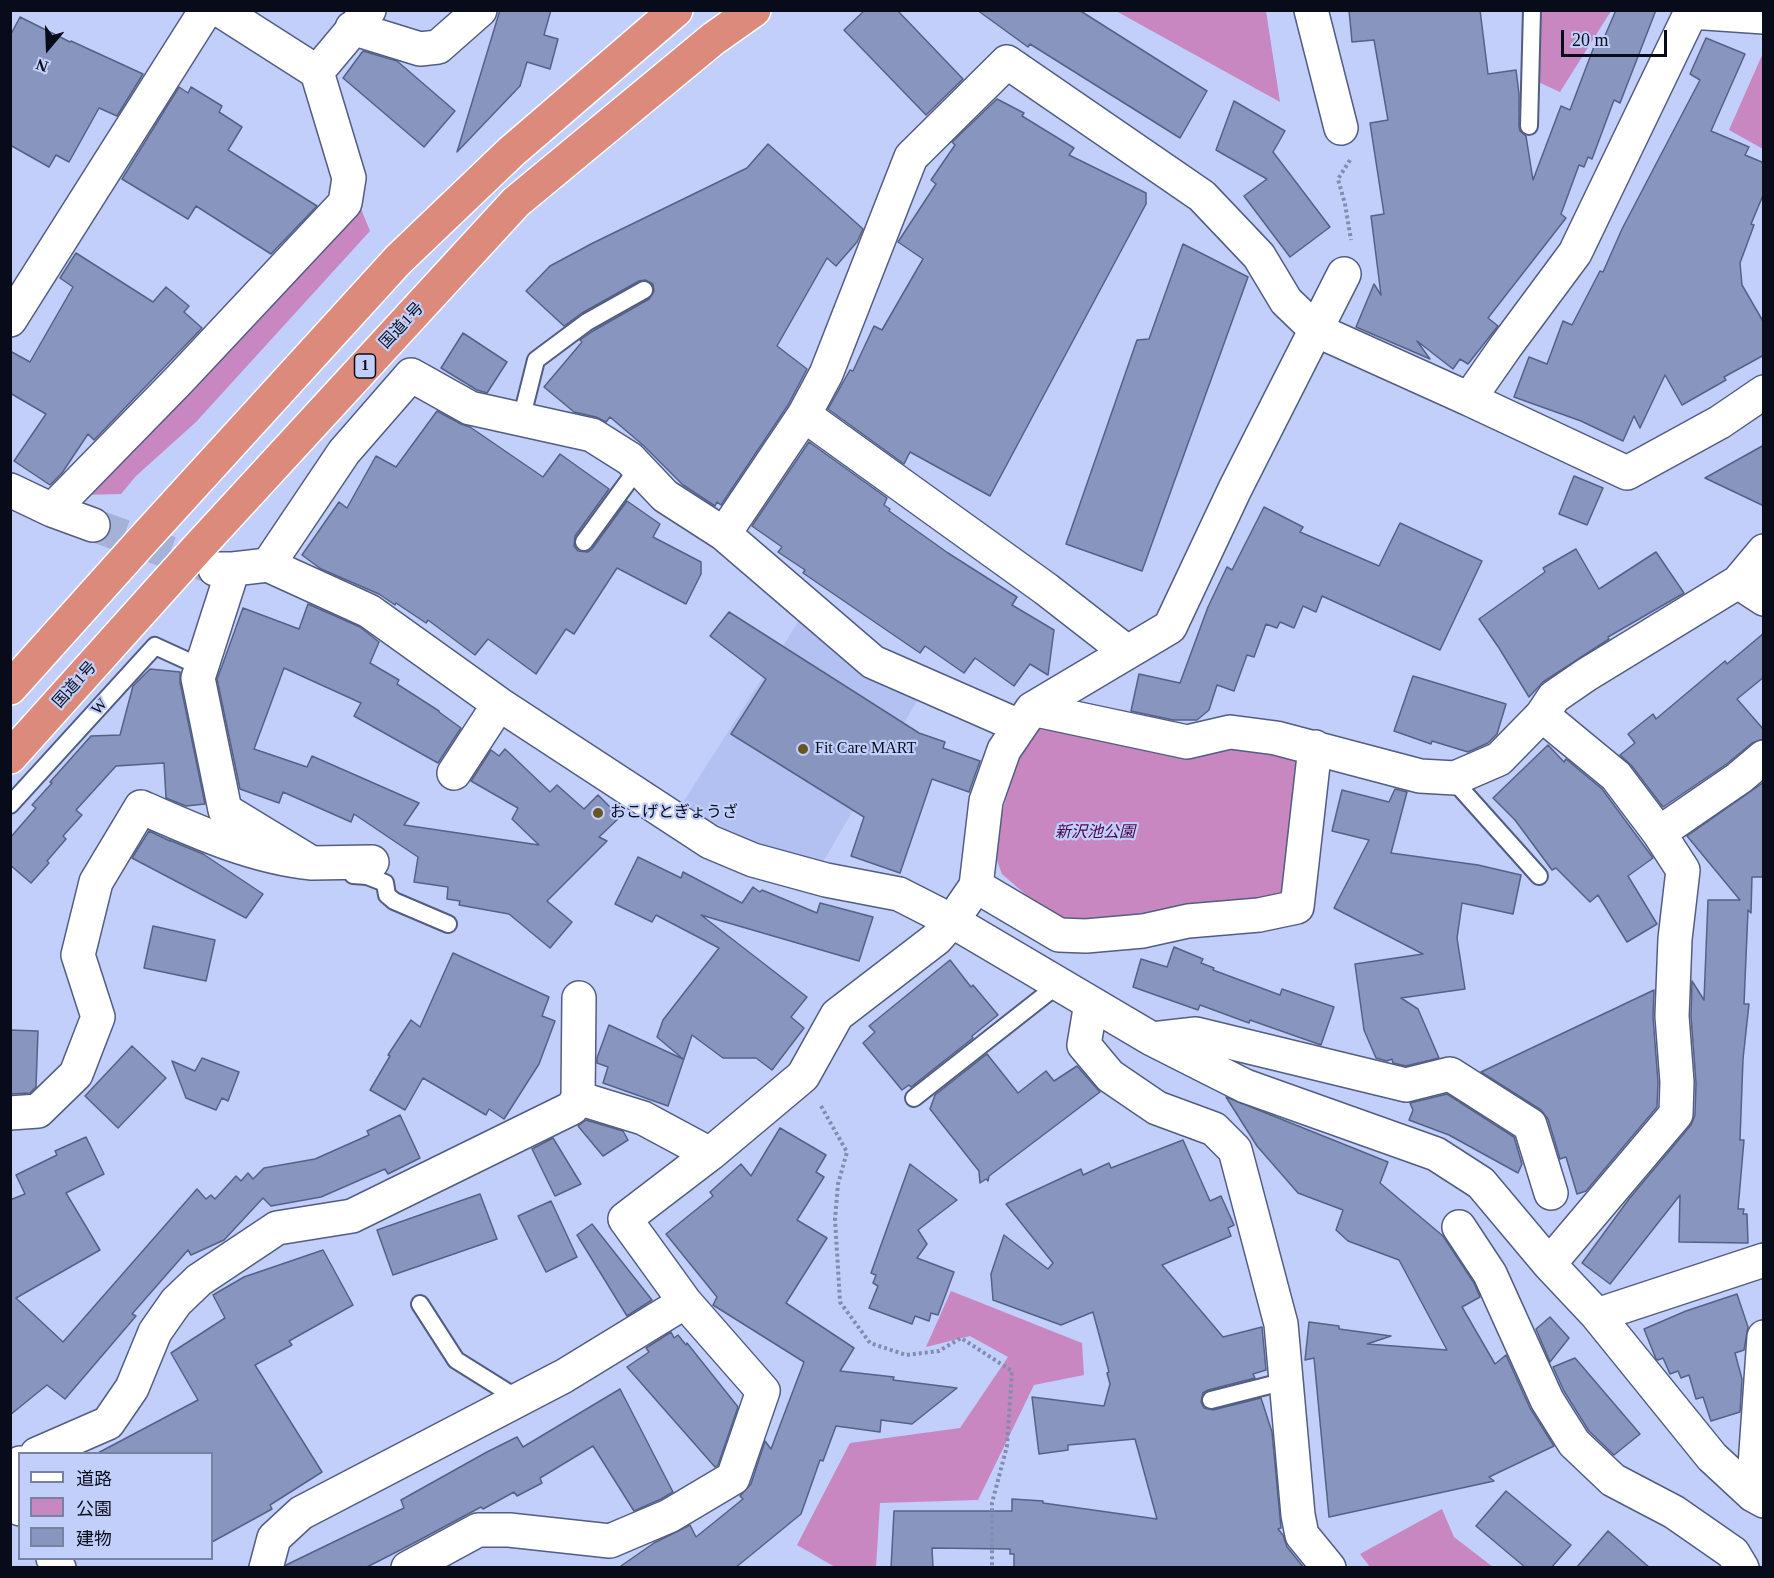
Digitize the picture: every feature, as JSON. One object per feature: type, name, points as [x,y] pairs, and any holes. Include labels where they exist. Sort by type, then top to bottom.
[{"type":"highway","points":[[10,688],[398,261],[511,152],[676,10]]},
{"type":"highway","name":"国道1号","points":[[10,757],[195,551],[516,202],[713,39],[754,10]]},
{"type":"street","points":[[10,320],[206,10]]},
{"type":"street","points":[[52,510],[179,380],[345,203],[349,178],[317,72],[220,10]]},
{"type":"street","points":[[317,72],[360,19],[420,49],[438,47],[480,10]]},
{"type":"street","points":[[1311,10],[1341,128]]},
{"type":"street","points":[[1469,399],[1575,253],[1691,12],[1764,17]]},
{"type":"street","points":[[724,534],[804,415],[826,374],[911,157],[1007,62],[1202,196],[1259,256],[1286,301],[1316,330],[1627,473],[1720,422],[1764,392]]},
{"type":"street","points":[[408,1568],[478,1530],[508,1530],[610,1541],[669,1516],[733,1478],[763,1391],[685,1302],[625,1219],[710,1154],[803,1076],[837,1015],[936,939],[951,921],[976,886],[986,801],[1004,750],[1025,717],[1170,627],[1235,489],[1344,274]]},
{"type":"street","points":[[268,565],[344,452],[411,375],[470,408],[592,435],[630,459],[665,496],[724,534],[873,662],[1025,717],[1187,742],[1230,732],[1276,738],[1420,776],[1455,778],[1499,759],[1542,715],[1554,697],[1586,675],[1751,590],[1764,551]]},
{"type":"street","points":[[804,415],[1036,582],[1127,652]]},
{"type":"street","points":[[10,490],[52,510],[93,525]]},
{"type":"street","points":[[312,863],[225,810],[198,678],[224,569],[268,565],[369,611],[499,704],[710,842],[753,860],[816,878],[899,894],[951,921],[1152,1039],[1245,1086],[1436,1154],[1482,1183],[1548,1264],[1597,1315],[1712,1456],[1758,1498]]},
{"type":"street","points":[[454,773],[499,704]]},
{"type":"street","points":[[1542,715],[1616,776],[1659,833],[1683,870],[1675,939],[1672,1016],[1677,1082],[1676,1114],[1548,1264]]},
{"type":"street","points":[[976,886],[1059,935],[1086,936],[1143,931],[1188,921],[1259,915],[1297,907],[1315,747]]},
{"type":"street","points":[[1659,833],[1739,778],[1764,757]]},
{"type":"street","points":[[10,1113],[38,1111],[75,1074],[98,1017],[78,955],[96,882],[141,807],[193,830],[282,860],[312,863],[372,862]]},
{"type":"street","points":[[42,1452],[108,1423],[132,1388],[155,1332],[176,1302],[199,1280],[277,1228],[352,1216],[572,1108],[578,1098],[579,998]]},
{"type":"street","points":[[1091,1003],[1084,1044],[1110,1076],[1157,1108],[1214,1129],[1235,1150],[1281,1324],[1298,1515],[1302,1535],[1326,1566]]},
{"type":"street","points":[[1152,1039],[1196,1034],[1406,1086],[1450,1074],[1530,1125],[1551,1193]]},
{"type":"street","points":[[578,1098],[643,1118],[710,1154]]},
{"type":"street","points":[[1459,1227],[1491,1274],[1547,1400],[1574,1443],[1613,1480],[1674,1512],[1732,1553],[1742,1568]]},
{"type":"street","points":[[1597,1315],[1764,1260]]},
{"type":"street","points":[[266,1568],[274,1538],[301,1514],[564,1376],[685,1302]]},
{"type":"street","points":[[1758,1498],[1764,1337]]},
{"type":"lane","points":[[1529,126],[1532,10]]},
{"type":"lane","points":[[521,420],[536,360],[587,322],[644,290]]},
{"type":"lane","points":[[584,542],[638,468]]},
{"type":"lane","name":"W","points":[[10,806],[155,646],[201,667]]},
{"type":"lane","points":[[1455,778],[1462,790],[1539,876]]},
{"type":"lane","points":[[312,863],[334,872],[367,876],[385,884],[387,895],[394,901],[448,924]]},
{"type":"lane","points":[[914,1098],[1059,984]]},
{"type":"lane","points":[[420,1304],[456,1360],[520,1400]]},
{"type":"lane","points":[[1210,1400],[1286,1382]]},
{"type":"path","points":[[1341,128],[1350,161],[1338,179],[1345,204]]},
{"type":"path","points":[[803,1076],[848,1152],[838,1184],[835,1219],[840,1302],[870,1343],[906,1355],[939,1351],[961,1338],[1012,1371],[1007,1446],[992,1503],[992,1568]]},
{"type":"shaded area","name":"Fit Care MART","points":[[800,619],[921,694],[823,862],[756,847],[682,804]]},
{"type":"green space","points":[[1116,11],[1266,11],[1280,102]]},
{"type":"green space","points":[[1538,11],[1611,11],[1560,92],[1536,81]]},
{"type":"green space","points":[[1763,53],[1763,149],[1729,130]]},
{"type":"green space","points":[[359,204],[370,231],[196,422],[136,476],[121,494],[80,495]]},
{"type":"green space","name":"新沢池公園","points":[[1045,726],[1100,741],[1188,751],[1229,739],[1302,752],[1284,892],[1244,908],[1133,922],[1054,919],[1002,874],[992,847],[1023,741]]},
{"type":"green space","points":[[951,1291],[1082,1343],[1084,1375],[1034,1385],[978,1500],[880,1503],[876,1567],[835,1567],[797,1545],[850,1443],[960,1428],[1008,1357],[970,1336],[926,1347]]},
{"type":"green space","points":[[1442,1509],[1454,1537],[1493,1567],[1370,1567],[1360,1554]]},
{"type":"building","points":[[500,10],[551,10],[544,35],[558,39],[550,69],[527,62],[520,86],[457,152]]},
{"type":"building","points":[[865,10],[897,10],[963,79],[926,115],[844,30]]},
{"type":"building","points":[[977,10],[1079,10],[1207,91],[1180,138],[1030,44],[1028,47]]},
{"type":"building","points":[[1349,10],[1480,10],[1488,74],[1516,70],[1519,126],[1520,131],[1526,136],[1533,180],[1561,106],[1570,110],[1598,36],[1604,38],[1616,10],[1656,10],[1620,103],[1614,100],[1592,159],[1588,157],[1584,167],[1579,165],[1561,214],[1566,218],[1488,318],[1498,326],[1468,364],[1460,359],[1453,369],[1417,341],[1430,359],[1356,327],[1374,284],[1381,295],[1371,216],[1384,214],[1370,123],[1388,120],[1374,40],[1352,42]]},
{"type":"building","points":[[20,17],[143,74],[117,116],[99,108],[69,162],[56,155],[49,167],[10,145],[10,36]]},
{"type":"building","points":[[1706,38],[1745,54],[1711,131],[1749,147],[1745,155],[1764,163],[1764,193],[1751,224],[1754,225],[1740,263],[1742,285],[1764,323],[1764,355],[1724,377],[1726,380],[1682,405],[1665,375],[1640,428],[1634,416],[1623,441],[1581,421],[1514,397],[1529,357],[1547,364],[1563,321],[1572,325],[1600,271],[1603,272],[1622,229],[1700,80],[1690,74]]},
{"type":"building","points":[[363,51],[397,61],[455,111],[424,147],[343,78]]},
{"type":"building","points":[[179,87],[188,93],[191,87],[222,106],[219,112],[242,127],[228,150],[317,206],[271,254],[196,206],[188,219],[122,179]]},
{"type":"building","points":[[997,99],[1024,113],[1022,116],[1074,148],[1069,155],[1146,193],[1146,204],[990,496],[910,452],[904,464],[828,409],[850,370],[853,371],[874,326],[882,330],[923,259],[898,242],[936,184],[931,180],[955,145],[952,142]]},
{"type":"building","points":[[1234,101],[1285,131],[1273,152],[1330,227],[1290,257],[1244,196],[1267,179],[1216,150]]},
{"type":"building","points":[[768,144],[863,229],[857,242],[836,266],[827,258],[777,346],[807,369],[788,405],[721,505],[717,502],[715,506],[683,485],[644,446],[610,417],[606,422],[574,412],[544,387],[582,342],[580,340],[649,299],[654,291],[653,284],[645,280],[639,281],[582,313],[564,326],[526,291],[550,266],[747,168]]},
{"type":"building","points":[[1183,244],[1248,277],[1142,571],[1066,544],[1137,340],[1149,339]]},
{"type":"building","points":[[76,253],[153,302],[166,287],[189,306],[184,312],[202,328],[94,440],[88,434],[62,473],[50,485],[14,461],[46,414],[10,393],[10,351],[30,362],[73,287],[60,278]]},
{"type":"building","points":[[463,333],[507,362],[487,393],[477,390],[441,368]]},
{"type":"building","points":[[437,411],[470,427],[543,477],[560,454],[609,489],[575,536],[574,546],[578,551],[588,552],[592,549],[627,501],[660,524],[653,537],[701,562],[701,574],[686,604],[617,568],[574,634],[566,629],[536,674],[488,639],[475,655],[428,620],[426,623],[379,594],[321,569],[302,555],[339,502],[347,508],[376,456],[396,467]]},
{"type":"building","points":[[809,442],[887,498],[884,505],[890,509],[889,511],[948,553],[1017,597],[1012,605],[1054,630],[1048,675],[1030,664],[1014,686],[975,658],[964,673],[925,646],[920,653],[803,573],[805,570],[778,552],[782,547],[752,526]]},
{"type":"building","points":[[1764,445],[1764,506],[1705,478]]},
{"type":"building","points":[[1574,476],[1603,488],[1587,525],[1559,514]]},
{"type":"building","points":[[1264,507],[1303,527],[1300,532],[1379,566],[1400,523],[1482,561],[1440,650],[1322,596],[1316,612],[1303,606],[1294,628],[1280,622],[1277,628],[1266,624],[1254,657],[1247,655],[1234,691],[1217,685],[1209,710],[1197,720],[1173,720],[1131,711],[1139,674],[1180,683],[1208,607],[1227,567],[1232,570]]},
{"type":"building","points":[[1576,549],[1599,589],[1656,552],[1684,593],[1608,637],[1609,639],[1543,682],[1529,697],[1479,619],[1545,572],[1543,568]]},
{"type":"building","points":[[308,604],[360,627],[379,642],[370,663],[399,680],[397,684],[461,728],[438,763],[354,716],[361,703],[284,668],[254,749],[307,767],[312,756],[419,803],[404,825],[539,845],[512,819],[518,808],[471,781],[491,750],[499,756],[505,749],[550,792],[557,785],[584,809],[598,795],[620,817],[599,837],[607,841],[547,901],[572,922],[550,948],[509,914],[459,905],[460,901],[447,899],[448,887],[414,882],[418,857],[354,814],[351,822],[283,792],[279,803],[240,789],[217,679],[243,608],[299,629]]},
{"type":"building","points":[[729,612],[919,733],[945,742],[943,748],[980,761],[969,792],[932,779],[900,873],[851,856],[864,817],[731,734],[766,679],[710,636]]},
{"type":"building","points":[[1764,633],[1764,677],[1737,699],[1764,730],[1764,739],[1752,743],[1728,763],[1663,807],[1631,765],[1620,755],[1635,743],[1628,734],[1653,714],[1656,719],[1725,661],[1727,664]]},
{"type":"building","points":[[150,669],[180,672],[180,682],[205,804],[186,806],[166,798],[164,763],[116,766],[76,810],[82,815],[63,836],[66,839],[31,883],[10,865],[10,838],[36,808],[32,805],[52,783],[50,782],[91,736],[120,735],[133,686]]},
{"type":"building","points":[[1413,676],[1506,704],[1497,734],[1488,743],[1468,752],[1432,741],[1431,744],[1394,731]]},
{"type":"building","points":[[1548,745],[1564,762],[1566,759],[1602,789],[1653,858],[1628,876],[1657,924],[1627,942],[1598,895],[1590,902],[1556,868],[1552,870],[1515,820],[1493,798]]},
{"type":"building","points":[[1764,782],[1764,877],[1752,877],[1751,913],[1748,910],[1744,1004],[1749,1004],[1743,1059],[1740,1140],[1744,1140],[1738,1209],[1744,1209],[1743,1214],[1747,1214],[1748,1243],[1679,1242],[1680,1195],[1610,1284],[1582,1263],[1629,1199],[1691,1125],[1695,1115],[1696,1083],[1691,1016],[1692,981],[1704,1000],[1708,900],[1740,900],[1687,836]]},
{"type":"building","points":[[1395,789],[1407,792],[1391,853],[1478,865],[1521,875],[1513,914],[1462,903],[1457,938],[1465,989],[1401,998],[1418,1009],[1439,1058],[1406,1066],[1393,1063],[1392,1059],[1387,1061],[1376,1058],[1364,1030],[1355,964],[1423,954],[1334,908],[1369,840],[1332,831],[1342,790],[1389,802]]},
{"type":"building","points":[[149,831],[203,854],[263,894],[246,918],[132,858]]},
{"type":"building","points":[[638,857],[681,878],[683,872],[742,903],[753,887],[760,892],[762,890],[817,913],[820,903],[873,917],[859,961],[701,915],[807,997],[791,1017],[804,1028],[772,1070],[756,1058],[723,1058],[692,1035],[668,1106],[603,1083],[608,1067],[597,1063],[597,1058],[609,1025],[683,1059],[657,1037],[663,1020],[719,948],[656,915],[652,922],[615,904]]},
{"type":"building","points":[[153,926],[215,940],[206,981],[144,968]]},
{"type":"building","points":[[1174,947],[1203,959],[1201,963],[1214,968],[1213,970],[1280,995],[1282,989],[1334,1007],[1321,1045],[1250,1020],[1249,1023],[1200,1005],[1198,1010],[1133,987],[1141,959],[1167,967]]},
{"type":"building","points":[[453,953],[549,997],[542,1016],[555,1021],[539,1064],[504,1119],[489,1109],[486,1115],[423,1078],[405,1110],[370,1090],[390,1056],[388,1055],[411,1020],[420,1027]]},
{"type":"building","points":[[950,960],[971,987],[973,985],[998,1015],[911,1087],[909,1085],[902,1090],[863,1043],[875,1032],[869,1026]]},
{"type":"building","points":[[1654,990],[1657,1107],[1586,1191],[1577,1194],[1566,1157],[1560,1159],[1548,1119],[1541,1110],[1481,1072]]},
{"type":"building","points":[[10,1030],[38,1031],[36,1087],[30,1093],[10,1094]]},
{"type":"building","points":[[132,1046],[166,1078],[118,1128],[85,1096]]},
{"type":"building","points":[[987,1054],[1018,1093],[1046,1071],[1054,1081],[1077,1066],[1100,1092],[989,1176],[988,1181],[986,1179],[980,1183],[979,1171],[930,1109],[935,1095]]},
{"type":"building","points":[[202,1058],[239,1072],[228,1101],[222,1098],[216,1110],[186,1098],[172,1061],[195,1071]]},
{"type":"building","points":[[1447,1094],[1514,1137],[1522,1164],[1518,1173],[1449,1135],[1409,1120],[1413,1110],[1410,1103]]},
{"type":"building","points":[[1226,1097],[1388,1162],[1380,1183],[1443,1236],[1474,1283],[1480,1297],[1462,1307],[1495,1364],[1506,1355],[1530,1408],[1554,1446],[1489,1477],[1494,1481],[1329,1517],[1314,1358],[1305,1360],[1309,1322],[1339,1326],[1339,1329],[1391,1336],[1367,1344],[1447,1350],[1399,1260],[1348,1241],[1336,1230],[1343,1210],[1298,1193],[1257,1146]]},
{"type":"building","points":[[400,1115],[420,1158],[388,1174],[385,1169],[321,1197],[271,1206],[263,1198],[224,1240],[191,1255],[188,1250],[132,1314],[136,1316],[65,1399],[47,1385],[10,1415],[10,1200],[25,1194],[16,1175],[57,1155],[55,1151],[86,1137],[104,1174],[66,1193],[100,1250],[16,1298],[63,1342],[197,1189],[206,1199],[211,1195],[215,1199],[236,1176],[241,1181],[248,1173],[253,1179],[264,1168],[315,1159],[369,1135],[367,1131]]},
{"type":"building","points":[[586,1120],[623,1131],[628,1140],[603,1156],[578,1126]]},
{"type":"building","points":[[780,1128],[826,1155],[816,1172],[824,1177],[797,1220],[827,1238],[786,1303],[854,1348],[840,1371],[894,1377],[893,1380],[957,1388],[912,1424],[881,1420],[880,1432],[836,1426],[823,1461],[820,1460],[801,1514],[735,1568],[618,1568],[654,1543],[690,1525],[696,1537],[743,1499],[740,1496],[751,1484],[765,1441],[771,1449],[804,1362],[713,1305],[717,1297],[666,1234],[713,1196],[710,1192],[741,1164],[751,1176]]},
{"type":"building","points":[[553,1138],[581,1184],[555,1196],[532,1149]]},
{"type":"building","points":[[1183,1140],[1210,1201],[1221,1196],[1234,1225],[1228,1228],[1231,1236],[1162,1265],[1223,1337],[1262,1327],[1266,1370],[1253,1374],[1255,1378],[1208,1390],[1203,1393],[1201,1402],[1204,1408],[1213,1410],[1261,1398],[1272,1432],[1281,1528],[1278,1529],[1287,1547],[1304,1568],[1014,1568],[1014,1554],[1010,1554],[1010,1549],[932,1548],[933,1568],[891,1568],[894,1511],[1012,1511],[1012,1499],[1043,1501],[1043,1503],[1157,1519],[1135,1439],[1068,1445],[1068,1450],[1039,1454],[1032,1397],[1104,1406],[1110,1384],[1107,1373],[1109,1372],[1093,1312],[1061,1325],[993,1300],[991,1274],[1004,1235],[1048,1269],[1053,1263],[1006,1204],[1081,1169],[1083,1175],[1109,1163],[1111,1168]]},
{"type":"building","points":[[910,1164],[957,1200],[918,1230],[927,1244],[917,1258],[954,1272],[938,1315],[931,1313],[929,1321],[915,1316],[912,1324],[869,1308],[878,1286],[873,1283],[876,1275],[871,1273]]},
{"type":"building","points":[[480,1194],[497,1239],[393,1275],[377,1230]]},
{"type":"building","points":[[551,1201],[577,1257],[546,1272],[518,1216]]},
{"type":"building","points":[[592,1224],[652,1300],[627,1316],[577,1235]]},
{"type":"building","points":[[323,1250],[353,1305],[289,1341],[292,1345],[255,1365],[322,1472],[270,1505],[272,1509],[213,1541],[213,1452],[100,1452],[198,1400],[171,1353],[225,1318],[213,1295],[244,1277]]},
{"type":"building","points":[[1737,1294],[1748,1327],[1744,1350],[1735,1353],[1742,1379],[1740,1412],[1711,1421],[1703,1397],[1696,1399],[1689,1375],[1681,1378],[1678,1371],[1670,1374],[1663,1358],[1656,1359],[1644,1329],[1686,1311]]},
{"type":"building","points":[[1550,1317],[1569,1338],[1550,1362],[1536,1329]]},
{"type":"building","points":[[671,1332],[674,1338],[678,1335],[686,1345],[687,1343],[738,1407],[718,1465],[715,1467],[627,1367],[649,1352],[646,1348]]},
{"type":"building","points":[[1575,1358],[1640,1434],[1614,1455],[1589,1431],[1564,1391],[1553,1367]]},
{"type":"building","points":[[620,1389],[673,1492],[661,1499],[634,1511],[593,1446],[540,1478],[542,1483],[517,1496],[514,1492],[483,1509],[481,1507],[365,1568],[286,1568],[286,1565],[404,1508],[401,1500],[487,1452],[517,1437],[523,1447]]},
{"type":"building","points":[[1506,1491],[1571,1545],[1551,1568],[1526,1568],[1476,1526]]},
{"type":"building","points":[[1608,1531],[1650,1568],[1576,1568]]},
{"type":"tunnel","points":[[93,525],[213,568]]},
{"type":"place","name":"Fit Care MART","points":[[803,749]]},
{"type":"place","name":"おこげとぎょうざ","points":[[598,813]]}]
